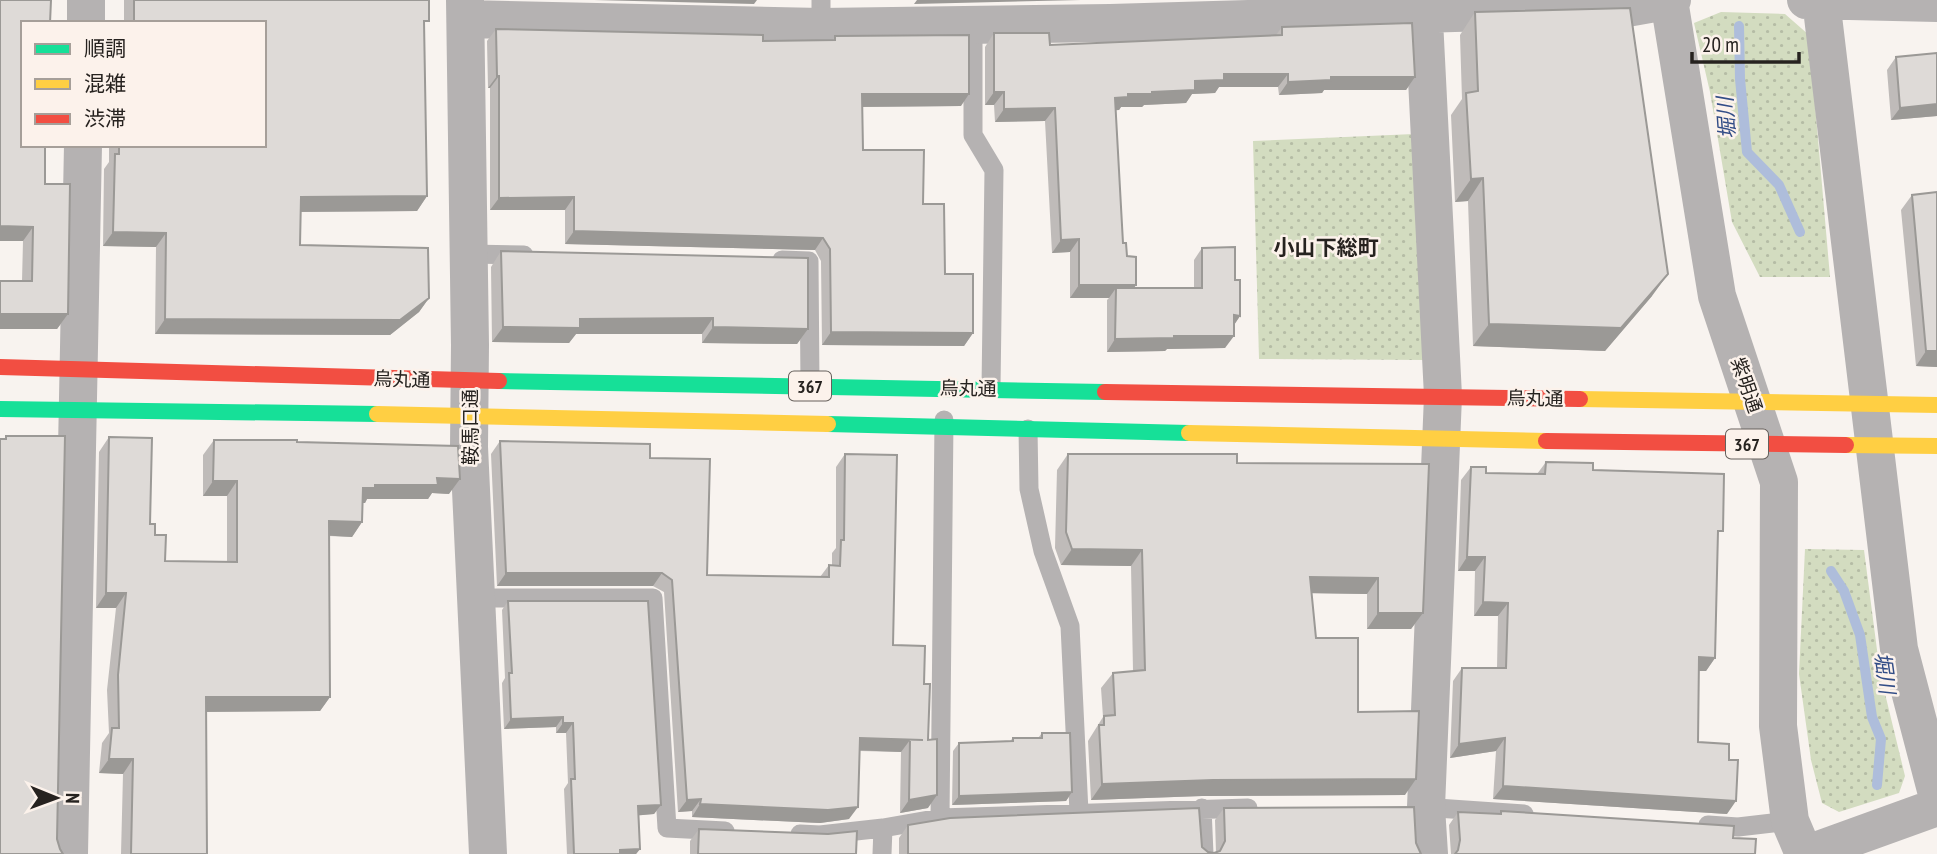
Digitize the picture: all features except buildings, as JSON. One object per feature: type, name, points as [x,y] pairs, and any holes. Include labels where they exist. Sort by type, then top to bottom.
[{"type":"highway","name":"烏丸通","points":[[0,367],[79,368],[470,398],[944,427],[1620,443],[1937,446]]},
{"type":"highway","name":"烏丸通","points":[[0,409],[78,410],[810,386],[1937,405]]},
{"type":"street","points":[[86,0],[86,21]]},
{"type":"street","points":[[465,9],[821,13],[973,24],[1110,11],[1423,6],[1627,8],[1670,0]]},
{"type":"street","name":"紫明通","points":[[1670,0],[1717,296],[1779,482],[1778,726],[1800,843]]},
{"type":"street","points":[[1806,0],[1937,3]]},
{"type":"street","points":[[1821,0],[1899,649],[1937,794]]},
{"type":"street","points":[[1423,6],[1443,396],[1412,807],[1429,854]]},
{"type":"street","name":"鞍馬口通","points":[[465,9],[470,398],[488,854]]},
{"type":"street","points":[[69,854],[83,147]]},
{"type":"street","points":[[1800,843],[1937,807]]},
{"type":"lane","points":[[973,24],[973,135],[995,170],[991,388]]},
{"type":"lane","points":[[469,254],[537,255]]},
{"type":"lane","points":[[768,260],[809,261],[810,386]]},
{"type":"lane","points":[[940,818],[944,387]]},
{"type":"lane","points":[[1028,429],[1029,489],[1044,551],[1070,626],[1079,812]]},
{"type":"lane","points":[[476,598],[653,598],[667,828],[750,832]]},
{"type":"lane","points":[[1412,807],[1545,815]]},
{"type":"lane","points":[[1202,808],[1203,854]]},
{"type":"lane","points":[[778,833],[820,835],[940,818],[1202,808],[1272,808]]},
{"type":"lane","points":[[1687,824],[1738,827],[1800,843]]},
{"type":"lane","points":[[881,854],[883,828]]},
{"type":"green space","points":[[1721,12],[1785,14],[1809,35],[1830,277],[1760,277],[1732,222],[1710,92],[1694,23]]},
{"type":"green space","points":[[1414,134],[1427,360],[1259,359],[1253,141]]},
{"type":"green space","points":[[1805,549],[1864,550],[1880,673],[1905,776],[1899,793],[1839,812],[1822,803],[1811,760],[1799,674]]},
{"type":"waterway","name":"堀川","points":[[1739,26],[1740,79],[1747,152],[1779,185],[1800,232]]},
{"type":"waterway","name":"堀川","points":[[1831,571],[1844,591],[1860,635],[1872,717],[1881,739],[1877,785]]},
{"type":"traffic: fast","points":[[499,381],[1105,392]]},
{"type":"traffic: fast","points":[[0,409],[377,414]]},
{"type":"traffic: fast","points":[[828,424],[1189,433]]},
{"type":"traffic: slow","points":[[1580,399],[1937,405]]},
{"type":"traffic: slow","points":[[377,414],[828,424]]},
{"type":"traffic: slow","points":[[1189,433],[1546,441]]},
{"type":"traffic: slow","points":[[1846,445],[1937,446]]},
{"type":"traffic: jam","points":[[0,367],[499,381]]},
{"type":"traffic: jam","points":[[1105,392],[1580,399]]},
{"type":"traffic: jam","points":[[1546,441],[1846,445]]},
{"type":"district","name":"小山下総町","points":[[1326,247]]}]
